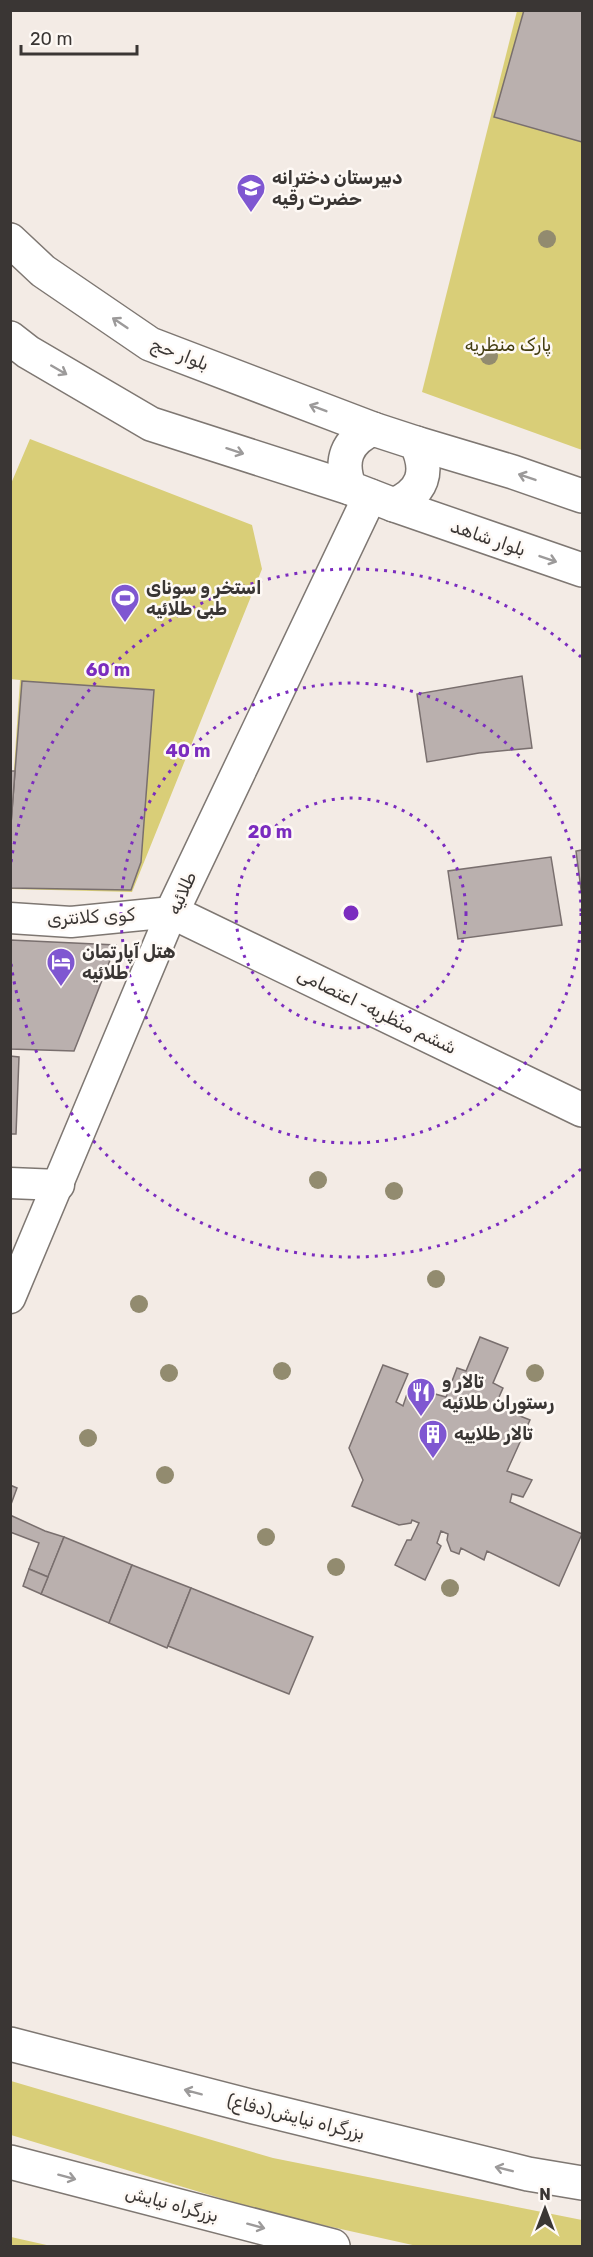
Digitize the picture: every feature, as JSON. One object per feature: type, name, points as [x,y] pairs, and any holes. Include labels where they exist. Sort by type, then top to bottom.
[{"type":"main road","name":"بلوار حج","points":[[10,240],[43,271],[150,344],[373,429]]},
{"type":"main road","points":[[10,338],[28,352],[152,424],[371,496],[405,500],[415,492],[422,480],[424,468],[422,455],[416,443]]},
{"type":"main road","points":[[371,496],[345,470],[347,453],[352,442],[373,429],[582,496]]},
{"type":"main road","name":"بلوار شاهد","points":[[371,496],[582,570]]},
{"type":"main road","name":"طلائیه","points":[[172,912],[371,496]]},
{"type":"main road","name":"ششم منظریه- اعتصامی","points":[[172,912],[582,1110]]},
{"type":"main road","name":"بزرگراه نیایش(دفاع)","points":[[10,2044],[254,2108],[516,2172],[582,2183]]},
{"type":"main road","name":"بزرگراه نیایش","points":[[10,2162],[333,2247]]},
{"type":"street","name":"کوی کلانتری","points":[[10,918],[71,922],[172,912]]},
{"type":"street","name":"طلائیه","points":[[10,1298],[172,912]]},
{"type":"street","points":[[10,1183],[59,1185]]},
{"type":"green space","name":"پارک منظریه","points":[[517,11],[582,11],[582,450],[422,392]]},
{"type":"green space","name":"استخر و سونای طبی طلائیه","points":[[30,439],[252,525],[262,569],[132,892],[11,889],[11,814],[20,680],[10,679],[10,486]]},
{"type":"green space","points":[[11,2081],[273,2158],[582,2220],[582,2246],[417,2246],[269,2213],[11,2135]]},
{"type":"green space","points":[[11,2237],[51,2246],[11,2246]]},
{"type":"building","points":[[524,10],[582,10],[582,142],[494,117]]},
{"type":"building","points":[[522,676],[532,748],[479,753],[427,762],[417,694]]},
{"type":"building","points":[[22,681],[154,690],[141,862],[131,890],[10,888],[10,837]]},
{"type":"building","points":[[10,771],[15,771],[10,837]]},
{"type":"building","points":[[582,850],[582,897],[576,851]]},
{"type":"building","points":[[551,857],[562,925],[458,939],[448,871]]},
{"type":"building","points":[[10,940],[116,945],[74,1051],[10,1049]]},
{"type":"building","points":[[10,1056],[19,1057],[16,1134],[10,1134]]},
{"type":"building","name":"تالار طلاییه","points":[[480,1337],[508,1348],[493,1383],[503,1388],[495,1406],[530,1420],[507,1471],[532,1480],[523,1497],[512,1494],[510,1502],[582,1534],[559,1586],[487,1551],[484,1560],[461,1548],[459,1554],[451,1551],[447,1540],[448,1534],[441,1531],[437,1543],[441,1546],[425,1580],[395,1565],[407,1540],[411,1540],[419,1523],[412,1520],[411,1523],[399,1525],[352,1506],[363,1480],[349,1448],[383,1365],[408,1374],[396,1402],[403,1406],[408,1391],[432,1400],[435,1394],[446,1397],[457,1368],[466,1371]]},
{"type":"building","points":[[10,1485],[17,1488],[10,1507]]},
{"type":"building","points":[[10,1515],[64,1537],[48,1577],[29,1569],[39,1543],[10,1532]]},
{"type":"building","points":[[64,1537],[132,1565],[109,1623],[41,1594]]},
{"type":"building","points":[[132,1565],[191,1588],[167,1648],[109,1623]]},
{"type":"building","points":[[29,1569],[48,1577],[41,1594],[23,1586]]},
{"type":"building","points":[[191,1588],[313,1637],[289,1694],[168,1646]]},
{"type":"place","name":"دبیرستان دخترانه حضرت رقیه","points":[[251,214]]},
{"type":"place","name":"استخر و سونای طبی طلائیه","points":[[125,624]]},
{"type":"place","name":"هتل آپارتمان طلائیه","points":[[61,988]]},
{"type":"place","name":"تالار و رستوران طلائیه","points":[[421,1418]]},
{"type":"place","name":"تالار طلاییه","points":[[433,1460]]}]
